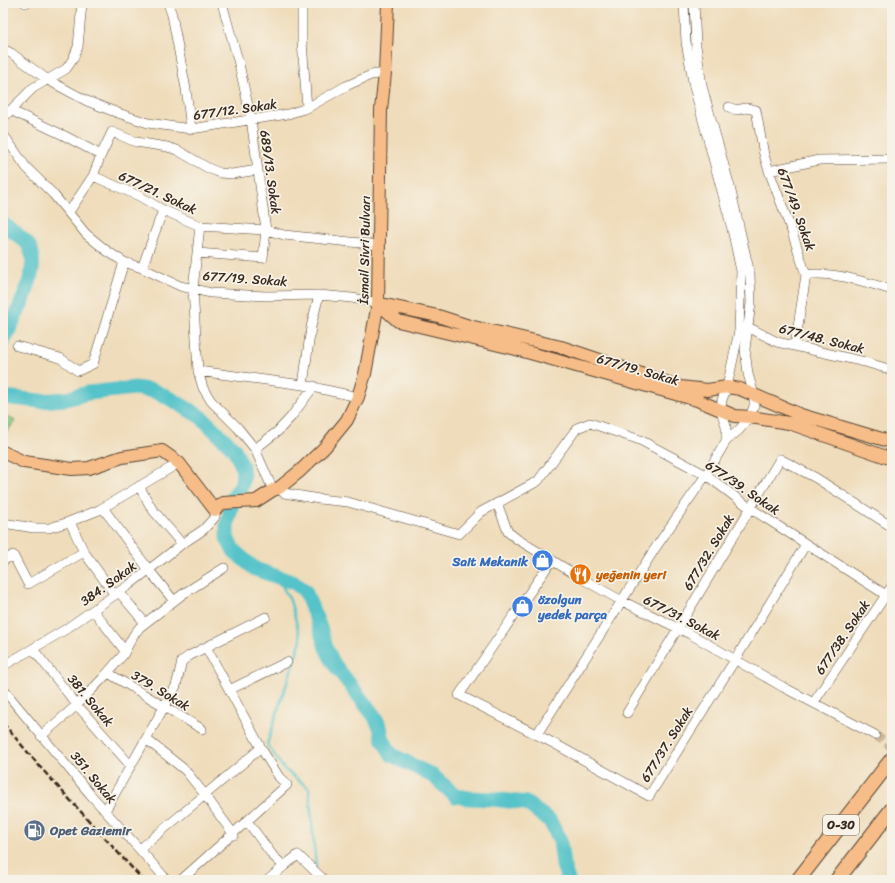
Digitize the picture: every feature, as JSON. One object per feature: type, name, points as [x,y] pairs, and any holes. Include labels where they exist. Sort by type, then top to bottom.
[{"type":"highway","name":"O-30","points":[[798,880],[892,759]]},
{"type":"highway","name":"O-30","points":[[837,880],[892,809]]},
{"type":"highway","points":[[847,880],[879,826]]},
{"type":"main road","name":"İsmail Sivri Bulvarı","points":[[219,507],[256,501],[276,489],[300,471],[325,447],[347,420],[358,397],[365,374],[378,303],[381,110],[385,72],[388,3]]},
{"type":"main road","name":"677/19. Sokak","points":[[378,303],[438,316],[469,326],[561,347],[680,387],[708,390],[727,387],[740,390],[823,422],[892,442]]},
{"type":"main road","name":"677/19. Sokak","points":[[378,303],[398,321],[522,351],[697,400],[735,416],[789,423],[892,458]]},
{"type":"main road","points":[[3,452],[24,462],[72,469],[89,468],[122,457],[162,451],[179,463],[219,507]]},
{"type":"street","points":[[3,118],[33,88],[66,69],[73,59],[78,47],[82,3]]},
{"type":"street","points":[[168,3],[172,15],[186,89],[191,129]]},
{"type":"street","name":"689/13. Sokak","points":[[197,253],[263,258],[266,230],[251,119],[239,64],[229,34],[224,3]]},
{"type":"street","points":[[302,3],[302,42],[307,108]]},
{"type":"street","points":[[684,3],[686,42],[694,87],[732,229],[741,271],[739,331],[727,387],[722,400],[721,411],[726,426],[726,441]]},
{"type":"street","points":[[536,734],[654,550],[706,475],[726,441],[739,430],[750,417],[754,406],[754,395],[748,374],[745,349],[751,302],[750,274],[730,187],[702,86],[696,46],[694,3]]},
{"type":"street","name":"677/12. Sokak","points":[[3,49],[11,53],[48,80],[87,101],[148,123],[191,129],[288,114],[307,108],[346,86],[371,75],[385,72]]},
{"type":"street","name":"677/49. Sokak","points":[[730,107],[736,110],[746,108],[756,110],[764,155],[806,275],[795,345]]},
{"type":"street","points":[[10,110],[63,135],[101,156]]},
{"type":"street","points":[[69,212],[93,176],[112,132],[136,142],[177,150],[208,168],[220,173],[232,174],[258,170]]},
{"type":"street","name":"677/19. Sokak","points":[[3,134],[26,167],[69,212],[86,234],[107,251],[124,262],[142,268],[180,286],[211,292],[266,296],[319,295],[352,298],[378,303]]},
{"type":"street","points":[[769,170],[819,160],[892,159]]},
{"type":"street","name":"677/21. Sokak","points":[[93,176],[139,196],[163,210],[200,226],[266,230],[284,235],[379,244]]},
{"type":"street","points":[[142,268],[163,210]]},
{"type":"street","points":[[200,226],[193,289],[198,371],[203,388],[211,401],[238,428],[255,449],[276,489],[284,493],[348,502],[459,534],[482,512],[497,503]]},
{"type":"street","points":[[17,346],[60,358],[78,372],[92,364],[124,262]]},
{"type":"street","points":[[806,275],[814,274],[857,280],[892,290]]},
{"type":"street","points":[[303,385],[311,327],[319,295]]},
{"type":"street","name":"677/48. Sokak","points":[[748,327],[777,342],[865,362],[892,370]]},
{"type":"street","points":[[198,371],[314,386],[358,397]]},
{"type":"street","points":[[255,449],[278,431],[291,417],[314,386]]},
{"type":"street","name":"677/39. Sokak","points":[[497,503],[538,482],[577,428],[590,423],[640,440],[706,475],[750,508],[886,595]]},
{"type":"street","name":"677/32. Sokak","points":[[626,713],[780,459],[816,478],[892,527]]},
{"type":"street","points":[[3,523],[34,528],[49,528],[70,522],[103,508],[179,463]]},
{"type":"street","points":[[139,486],[152,509],[182,544]]},
{"type":"street","name":"677/31. Sokak","points":[[497,503],[508,532],[586,581],[622,601],[678,628],[783,687],[875,735]]},
{"type":"street","name":"384. Sokak","points":[[3,666],[63,631],[203,530],[215,517],[219,507]]},
{"type":"street","points":[[103,508],[148,570],[174,601]]},
{"type":"street","points":[[70,522],[84,552],[117,593],[145,623]]},
{"type":"street","name":"677/37. Sokak","points":[[552,560],[459,695],[536,734],[649,796],[806,544]]},
{"type":"street","points":[[3,561],[13,556],[28,584],[84,552]]},
{"type":"street","points":[[41,736],[77,705],[108,673],[125,651],[140,627],[174,601],[224,568]]},
{"type":"street","name":"677/38. Sokak","points":[[814,702],[892,586]]},
{"type":"street","points":[[93,610],[125,651]]},
{"type":"street","points":[[105,812],[176,686],[182,661],[206,647],[266,617]]},
{"type":"street","points":[[182,880],[234,835],[247,821],[287,785],[279,777],[261,748],[206,647]]},
{"type":"street","name":"381. Sokak","points":[[34,649],[77,705],[131,766]]},
{"type":"street","points":[[229,690],[287,662]]},
{"type":"street","name":"379. Sokak","points":[[108,673],[202,729]]},
{"type":"street","name":"351. Sokak","points":[[3,689],[105,812],[167,880]]},
{"type":"street","points":[[146,739],[185,770],[234,835]]},
{"type":"street","points":[[140,850],[261,748]]},
{"type":"street","points":[[247,821],[273,856],[284,866]]},
{"type":"street","points":[[268,880],[298,855],[324,880]]},
{"type":"green space","points":[[3,413],[15,421],[3,437]]},
{"type":"waterway","points":[[3,224],[27,243],[32,256],[30,281],[3,342]]},
{"type":"waterway","points":[[3,397],[40,401],[66,399],[88,393],[135,388],[154,391],[171,399],[201,417],[234,449],[242,466],[243,476],[241,486],[234,495],[227,526],[227,538],[234,551],[255,569],[295,583],[305,591],[320,628],[326,648],[334,664],[375,717],[380,727],[383,740],[392,755],[433,776],[456,796],[526,803],[550,821],[560,841],[563,865],[568,880]]},
{"type":"waterway","points":[[277,577],[290,600],[301,640],[267,744],[284,769],[309,788],[316,868]]},
{"type":"tunnel","points":[[875,735],[892,747]]},
{"type":"railway","points":[[3,723],[41,768],[143,880]]},
{"type":"place","name":"Sait Mekanik","points":[[543,561]]},
{"type":"place","name":"yeğenin yeri","points":[[581,574]]},
{"type":"place","name":"özolgun yedek parça","points":[[522,606]]},
{"type":"place","name":"Opet Gaziemir","points":[[34,830]]}]
